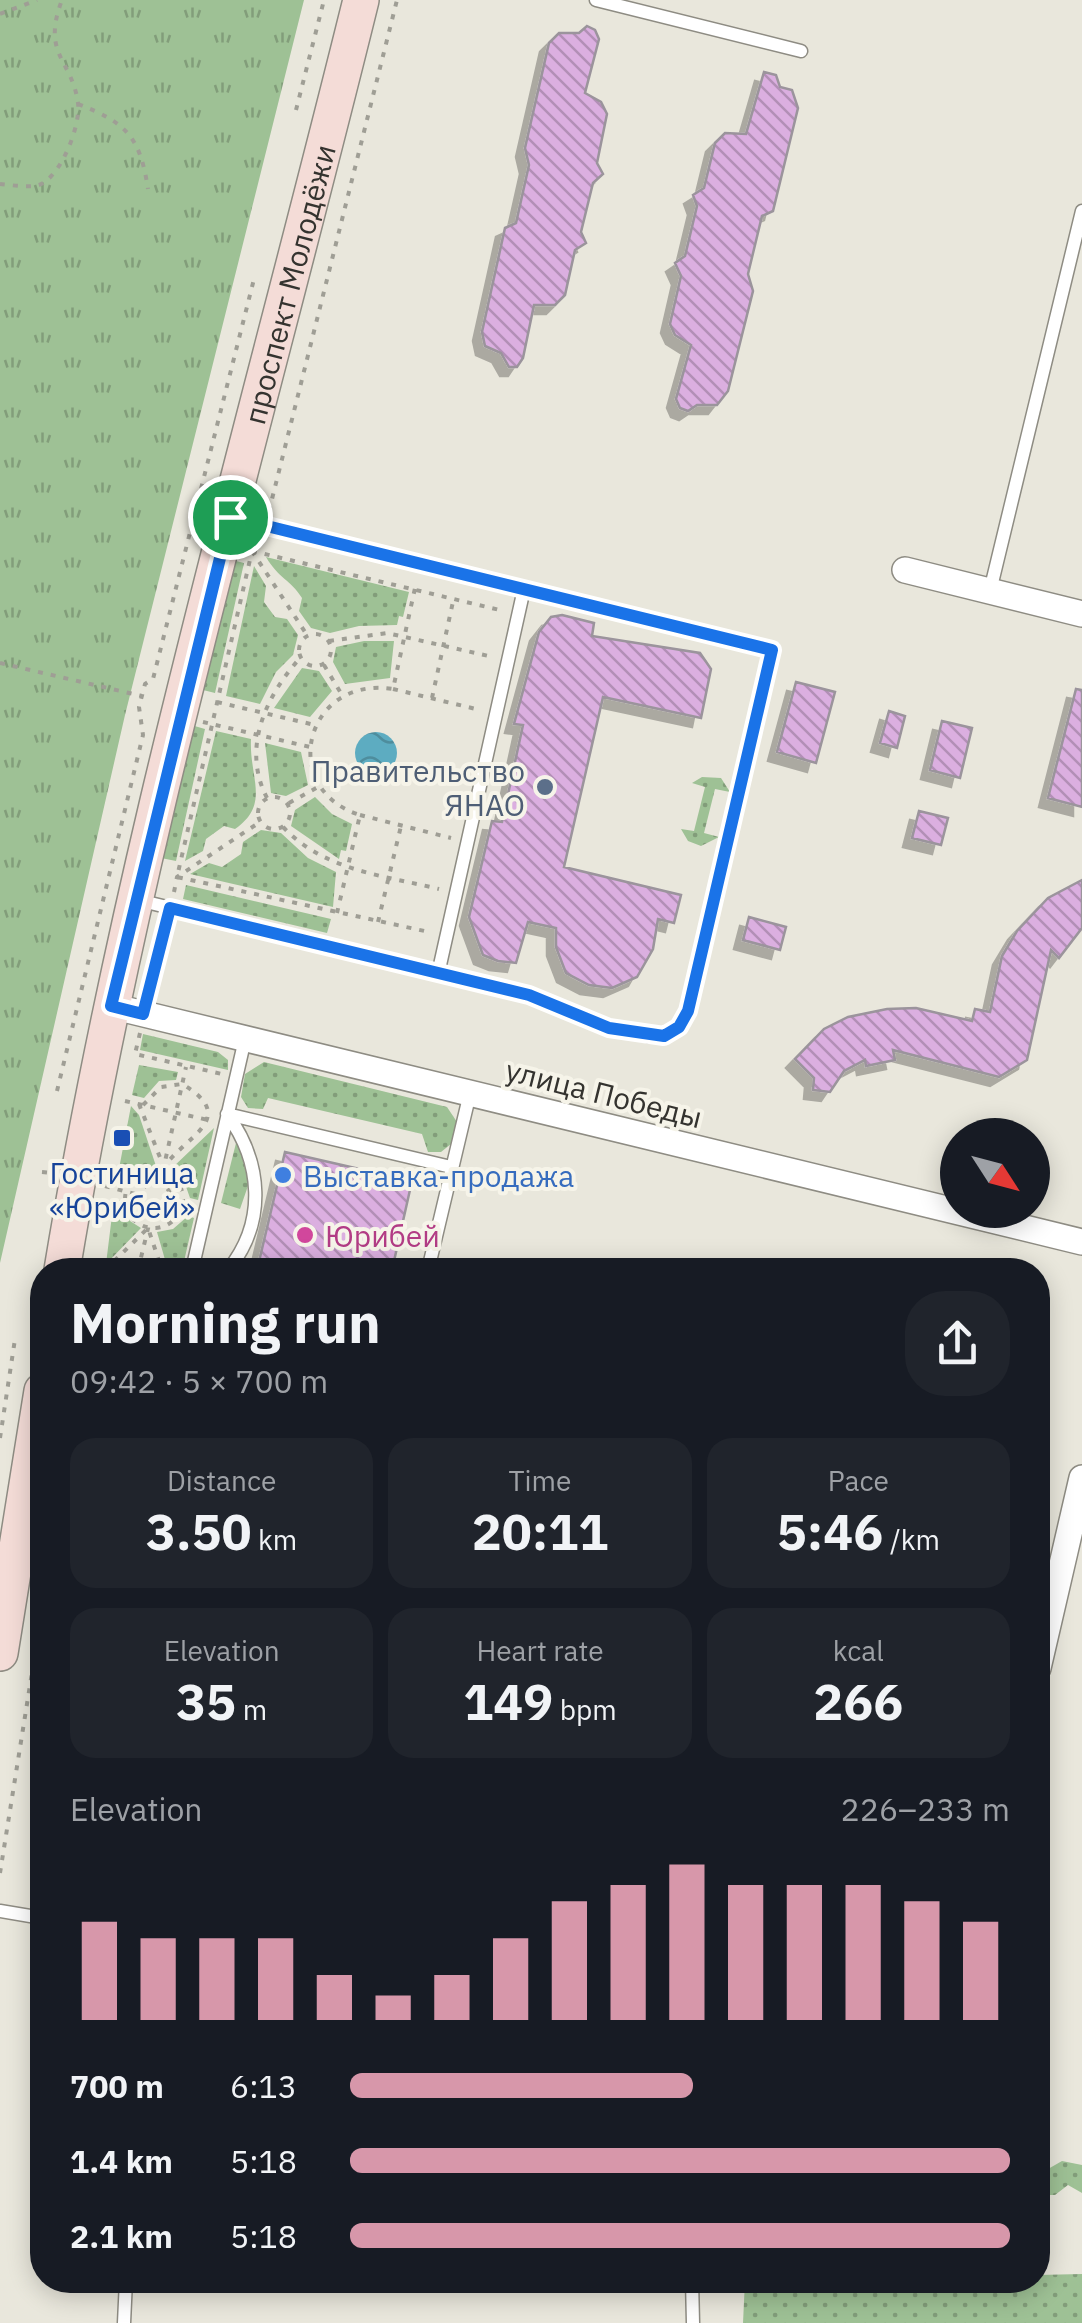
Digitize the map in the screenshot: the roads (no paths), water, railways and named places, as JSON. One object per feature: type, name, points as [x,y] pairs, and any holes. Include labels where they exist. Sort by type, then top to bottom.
[{"type":"street","name":"проспект Молодёжи","points":[[65,1258],[127,1010],[136,900],[361,0]]},
{"type":"street","points":[[905,570],[1082,614]]},
{"type":"street","name":"улица Победы","points":[[127,1010],[1082,1242]]},
{"type":"street","points":[[0,1653],[30,1466]]},
{"type":"street","points":[[1050,1616],[1082,1478]]},
{"type":"lane","points":[[596,0],[801,50]]},
{"type":"lane","points":[[990,592],[1082,211]]},
{"type":"lane","points":[[136,900],[529,995],[609,1028],[664,1036],[679,1027],[688,1011],[772,650],[230,517]]},
{"type":"lane","points":[[438,974],[524,589]]},
{"type":"lane","points":[[195,1258],[245,1039]]},
{"type":"lane","points":[[431,1258],[470,1094]]},
{"type":"lane","points":[[224,1118],[451,1168]]},
{"type":"lane","points":[[224,1118],[249,1150],[257,1186],[250,1229],[234,1258]]},
{"type":"lane","points":[[0,1911],[30,1916]]},
{"type":"lane","points":[[124,2323],[125,2293]]},
{"type":"lane","points":[[693,2293],[694,2323]]},
{"type":"water","points":[[376,732],[391,738],[397,753],[391,768],[376,774],[361,768],[355,753],[361,738]]},
{"type":"place","name":"Правительство ЯНАО","points":[[545,787]]},
{"type":"place","name":"Гостиница «Юрибей»","points":[[122,1138]]},
{"type":"place","name":"Выставка-продажа","points":[[283,1175]]},
{"type":"place","name":"Юрибей","points":[[305,1235]]}]
